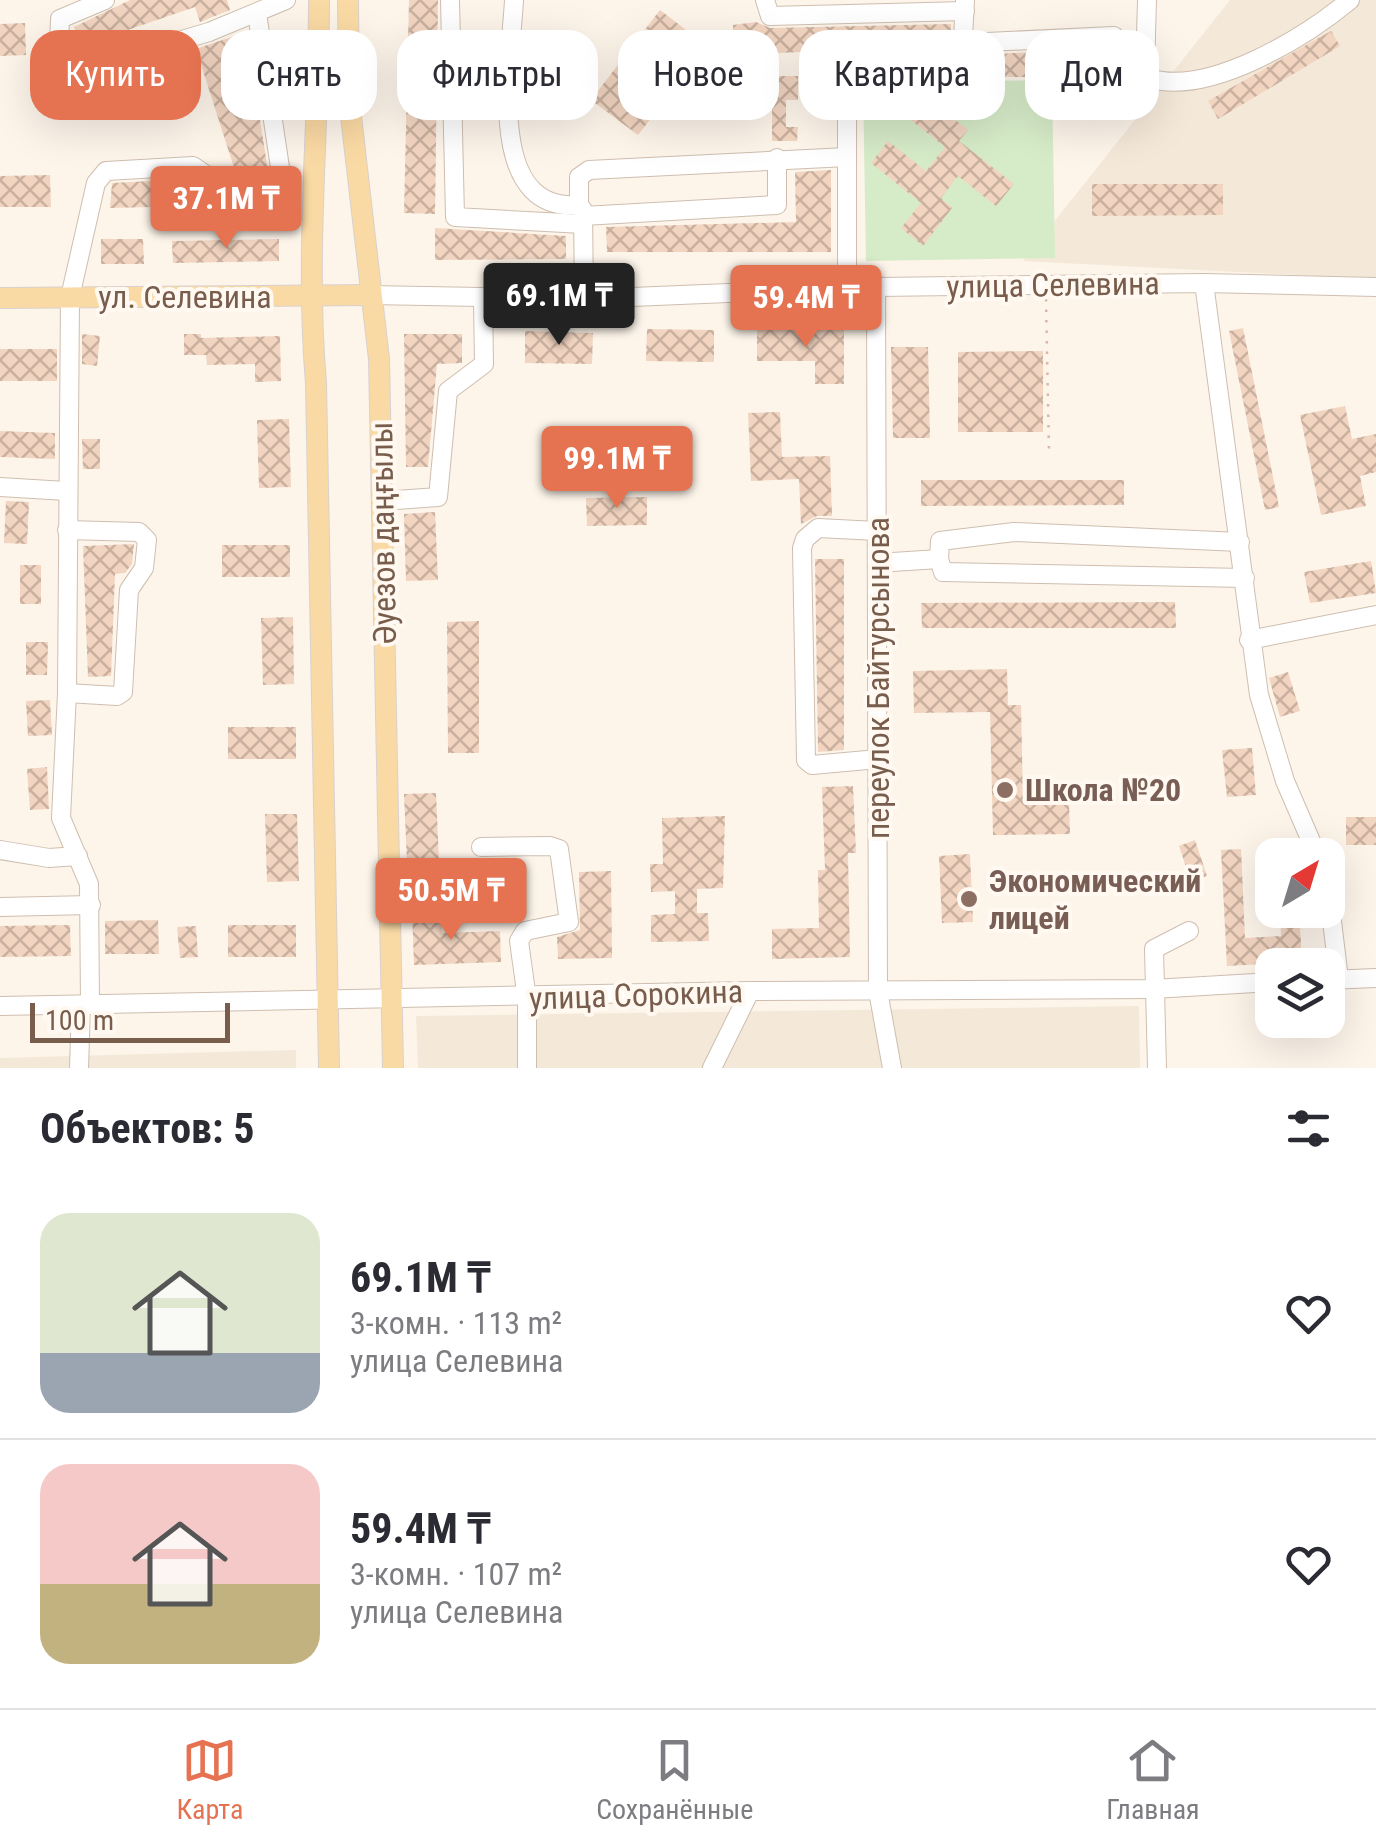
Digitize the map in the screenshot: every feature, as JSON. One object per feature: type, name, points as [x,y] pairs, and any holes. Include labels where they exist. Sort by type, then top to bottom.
[{"type":"main road","name":"Әуезов даңғылы","points":[[320,0],[319,112],[308,296],[316,383],[329,1068]]},
{"type":"main road","name":"Әуезов даңғылы","points":[[348,0],[349,99],[380,359],[393,1068]]},
{"type":"main road","name":"ул. Селевина","points":[[0,298],[370,295]]},
{"type":"street","points":[[105,0],[60,19],[59,46],[74,66],[126,56],[257,14],[286,0]]},
{"type":"street","points":[[450,0],[455,217],[777,205],[777,158]]},
{"type":"street","points":[[514,0],[508,133],[524,180],[536,197],[581,215]]},
{"type":"street","points":[[765,0],[770,16],[965,6]]},
{"type":"street","points":[[1148,0],[1148,78],[1180,84],[1215,76],[1297,38],[1350,0]]},
{"type":"street","points":[[79,1068],[91,905],[78,856],[62,818],[67,693],[70,297],[96,183],[106,171],[194,166],[228,190],[278,188],[282,181],[257,14]]},
{"type":"street","points":[[847,120],[847,287]]},
{"type":"street","points":[[584,299],[579,177],[589,170],[847,157]]},
{"type":"street","points":[[1204,284],[1259,695],[1285,781],[1309,838]]},
{"type":"street","name":"улица Селевина","points":[[370,295],[584,299],[876,286],[1376,287]]},
{"type":"street","name":"переулок Байтурсынова","points":[[876,286],[878,991],[892,1068]]},
{"type":"street","points":[[382,502],[438,497],[448,391],[484,364],[483,299]]},
{"type":"street","points":[[0,487],[66,491]]},
{"type":"street","points":[[877,530],[818,528],[805,539],[802,548],[806,760],[812,765],[878,759]]},
{"type":"street","points":[[67,693],[118,696],[123,692],[129,590],[144,568],[146,540],[140,532],[68,530]]},
{"type":"street","points":[[1240,542],[1014,532],[940,540],[940,559],[943,572],[1245,578]]},
{"type":"street","points":[[877,563],[940,559]]},
{"type":"street","points":[[1249,640],[1376,615]]},
{"type":"street","points":[[481,847],[550,846],[559,849],[564,858],[569,922],[520,934],[527,999],[527,1068]]},
{"type":"street","points":[[0,850],[49,858],[78,856]]},
{"type":"street","points":[[0,907],[91,905]]},
{"type":"street","points":[[1156,1068],[1154,949],[1189,930]]},
{"type":"street","points":[[1345,979],[1376,978]]},
{"type":"street","name":"улица Сорокина","points":[[0,1006],[527,999],[750,990],[1153,989],[1255,983]]},
{"type":"street","points":[[712,1068],[750,990]]},
{"type":"path","points":[[1046,285],[1049,453]]},
{"type":"shaded area","points":[[1230,0],[1376,0],[1376,279],[1023,261],[1135,120],[1159,120],[1159,90]]},
{"type":"shaded area","points":[[1139,1006],[1140,1068],[418,1068],[416,1016]]},
{"type":"shaded area","points":[[296,1050],[296,1068],[0,1068],[0,1058]]},
{"type":"green space","points":[[1025,80],[1025,120],[1053,120],[1055,258],[866,261],[864,120],[1005,120],[1005,81]]},
{"type":"building","points":[[130,0],[227,0],[230,10],[200,22],[195,7],[128,30],[74,27]]},
{"type":"building","points":[[409,0],[438,0],[438,30],[408,30]]},
{"type":"building","points":[[660,10],[686,30],[645,30]]},
{"type":"building","points":[[756,22],[770,28],[951,24],[951,30],[799,30],[799,52],[779,53],[779,30],[733,30],[733,25]]},
{"type":"building","points":[[25,23],[26,55],[0,56],[0,24]]},
{"type":"building","points":[[1331,31],[1340,46],[1218,119],[1208,101]]},
{"type":"building","points":[[221,40],[221,120],[260,120],[268,171],[237,177],[201,65],[201,47]]},
{"type":"building","points":[[1025,52],[1025,77],[1005,77],[1005,54]]},
{"type":"building","points":[[618,65],[618,120],[650,120],[638,135],[598,105],[598,91]]},
{"type":"building","points":[[779,76],[798,76],[798,100],[786,100],[786,127],[798,127],[797,141],[772,141],[772,120],[779,120]]},
{"type":"building","points":[[406,120],[436,120],[435,214],[404,213]]},
{"type":"building","points":[[911,120],[955,120],[968,130],[959,141],[1014,184],[996,206],[958,176],[941,198],[952,208],[923,246],[901,228],[921,203],[871,163],[888,141],[926,171],[945,147]]},
{"type":"building","points":[[831,170],[831,252],[607,252],[606,227],[796,222],[795,172]]},
{"type":"building","points":[[50,175],[51,207],[0,207],[0,176]]},
{"type":"building","points":[[189,179],[197,184],[198,206],[110,208],[112,183]]},
{"type":"building","points":[[1092,184],[1223,184],[1223,215],[1092,216]]},
{"type":"building","points":[[435,228],[566,236],[566,259],[435,260]]},
{"type":"building","points":[[101,239],[143,239],[144,264],[101,264]]},
{"type":"building","points":[[279,239],[279,261],[173,263],[172,241]]},
{"type":"building","points":[[1243,328],[1279,507],[1265,510],[1229,331]]},
{"type":"building","points":[[647,329],[714,330],[714,362],[646,361]]},
{"type":"building","points":[[757,329],[844,329],[844,384],[815,384],[815,361],[757,361]]},
{"type":"building","points":[[525,331],[593,333],[592,364],[525,363]]},
{"type":"building","points":[[82,334],[100,336],[97,366],[82,364]]},
{"type":"building","points":[[184,334],[201,334],[201,338],[280,336],[281,381],[255,382],[255,364],[207,365],[206,355],[184,355]]},
{"type":"building","points":[[404,334],[462,334],[462,363],[437,364],[428,467],[406,467]]},
{"type":"building","points":[[891,347],[928,347],[930,438],[893,438]]},
{"type":"building","points":[[0,349],[57,349],[57,381],[0,381]]},
{"type":"building","points":[[1043,351],[1043,432],[958,432],[958,352]]},
{"type":"building","points":[[1345,406],[1352,439],[1376,434],[1376,472],[1360,476],[1366,506],[1321,515],[1300,415]]},
{"type":"building","points":[[780,412],[782,457],[830,456],[832,516],[817,516],[801,524],[799,479],[751,481],[748,413]]},
{"type":"building","points":[[289,419],[291,487],[259,488],[257,420]]},
{"type":"building","points":[[0,431],[55,433],[55,459],[0,457]]},
{"type":"building","points":[[82,439],[100,439],[100,469],[83,469]]},
{"type":"building","points":[[921,480],[1124,480],[1124,505],[921,506]]},
{"type":"building","points":[[647,497],[647,525],[587,526],[586,498]]},
{"type":"building","points":[[6,501],[29,502],[27,544],[4,543]]},
{"type":"building","points":[[435,512],[438,580],[406,581],[404,514]]},
{"type":"building","points":[[134,544],[132,564],[125,573],[115,574],[111,676],[88,677],[83,546]]},
{"type":"building","points":[[222,545],[290,545],[290,577],[222,577]]},
{"type":"building","points":[[815,559],[844,559],[844,750],[818,752]]},
{"type":"building","points":[[1371,561],[1376,593],[1310,603],[1304,572]]},
{"type":"building","points":[[20,565],[41,565],[41,604],[20,604]]},
{"type":"building","points":[[1175,602],[1176,628],[922,628],[921,603]]},
{"type":"building","points":[[293,617],[294,684],[263,685],[261,618]]},
{"type":"building","points":[[479,621],[479,753],[448,753],[447,622]]},
{"type":"building","points":[[26,642],[48,642],[47,675],[26,675]]},
{"type":"building","points":[[1007,669],[1008,705],[1021,705],[1023,803],[1069,802],[1070,834],[993,835],[990,712],[914,713],[913,671]]},
{"type":"building","points":[[1288,672],[1300,711],[1280,717],[1269,678]]},
{"type":"building","points":[[50,700],[52,735],[28,736],[26,701]]},
{"type":"building","points":[[228,727],[296,727],[296,759],[228,759]]},
{"type":"building","points":[[1252,748],[1256,795],[1227,797],[1222,750]]},
{"type":"building","points":[[47,767],[49,809],[30,810],[27,769]]},
{"type":"building","points":[[853,786],[856,853],[848,853],[850,957],[772,959],[772,929],[819,928],[818,870],[825,870],[822,787]]},
{"type":"building","points":[[436,793],[439,861],[407,862],[404,794]]},
{"type":"building","points":[[265,814],[297,814],[299,881],[267,882]]},
{"type":"building","points":[[725,816],[723,888],[697,889],[697,913],[708,913],[709,941],[651,942],[651,915],[675,914],[675,891],[651,892],[650,864],[663,864],[662,818]]},
{"type":"building","points":[[1346,817],[1376,817],[1376,845],[1346,845]]},
{"type":"building","points":[[1195,840],[1207,876],[1191,882],[1179,846]]},
{"type":"building","points":[[1241,849],[1245,938],[1281,936],[1281,928],[1300,928],[1301,948],[1255,948],[1255,965],[1227,966],[1221,850]]},
{"type":"building","name":"Экономический лицей","points":[[970,854],[973,922],[942,923],[939,856]]},
{"type":"building","points":[[611,871],[612,958],[558,959],[557,937],[580,930],[579,872]]},
{"type":"building","points":[[412,910],[441,910],[442,933],[500,931],[501,962],[414,965]]},
{"type":"building","points":[[158,920],[159,954],[105,954],[105,921]]},
{"type":"building","points":[[70,925],[71,956],[0,957],[0,926]]},
{"type":"building","points":[[228,925],[296,925],[296,957],[228,957]]},
{"type":"building","points":[[196,926],[198,957],[180,958],[177,927]]},
{"type":"place","name":"Школа №20","points":[[1005,790]]},
{"type":"place","name":"Экономический лицей","points":[[969,899]]}]
